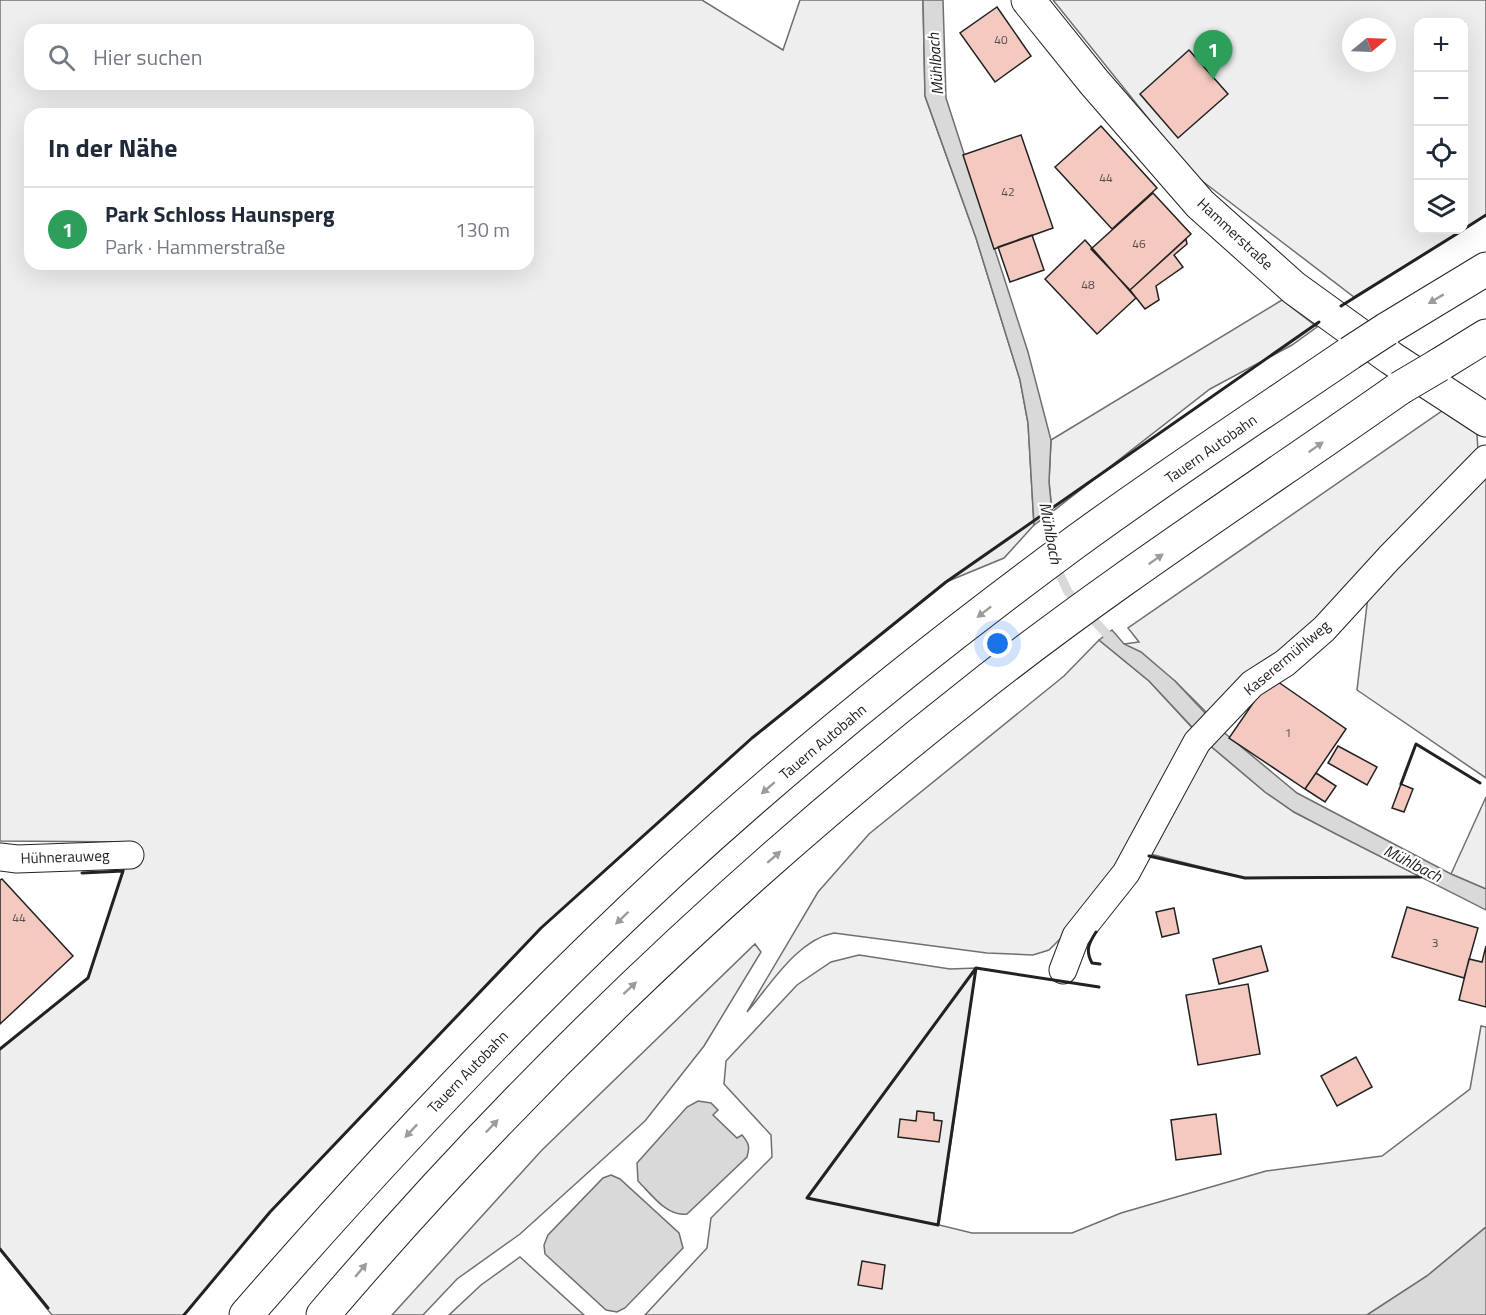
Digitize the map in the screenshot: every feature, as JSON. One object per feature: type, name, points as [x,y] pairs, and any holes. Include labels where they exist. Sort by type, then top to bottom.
[{"type":"main road","name":"Hammerstraße","points":[[1028,0],[1094,82],[1200,204],[1294,288],[1391,358],[1486,420]]},
{"type":"main road","name":"Tauern Autobahn","points":[[246,1315],[352,1193],[562,975],[672,871],[806,755],[1072,545],[1387,329],[1486,269]]},
{"type":"main road","points":[[323,1315],[492,1125],[607,1010],[719,904],[866,778],[975,690],[1108,592],[1400,388],[1486,336]]},
{"type":"street","name":"Kaserermühlweg","points":[[1062,970],[1076,936],[1126,873],[1197,742],[1252,684],[1285,663],[1324,629],[1389,558],[1486,459]]},
{"type":"street","name":"Hühnerauweg","points":[[0,857],[17,859],[130,855]]},
{"type":"shaded area","points":[[0,0],[702,0],[783,50],[800,0],[923,0],[925,96],[976,238],[1020,380],[1028,423],[1034,525],[1004,558],[946,582],[752,738],[541,928],[270,1212],[184,1315],[52,1315],[0,1250],[0,1049],[88,978],[133,842],[0,841]]},
{"type":"shaded area","points":[[1053,0],[1486,0],[1486,215],[1468,226],[1468,18],[1414,18],[1414,234],[1456,234],[1354,297],[1193,174]]},
{"type":"shaded area","points":[[1282,300],[1317,327],[1292,345],[1210,389],[1052,512],[1049,482],[1051,440]]},
{"type":"shaded area","points":[[1442,411],[1477,434],[1478,452],[1301,640],[1210,716],[1175,681],[1124,644],[1139,642],[1128,628]]},
{"type":"shaded area","points":[[1486,475],[1486,778],[1357,690],[1368,596]]},
{"type":"shaded area","points":[[1099,640],[1149,681],[1197,733],[1153,814],[1061,938],[1049,950],[1033,955],[987,953],[834,933],[808,944],[775,977],[747,1012],[818,892],[869,834],[1064,676]]},
{"type":"shaded area","points":[[1207,743],[1265,792],[1294,812],[1421,877],[1245,878],[1150,854]]},
{"type":"shaded area","points":[[1486,797],[1486,889],[1451,874]]},
{"type":"shaded area","points":[[755,944],[761,952],[704,1046],[645,1121],[520,1234],[457,1279],[423,1315],[392,1315],[542,1150]]},
{"type":"shaded area","points":[[859,955],[950,969],[976,968],[939,1225],[972,1233],[1072,1233],[1121,1213],[1266,1171],[1382,1156],[1470,1089],[1481,1026],[1486,1027],[1486,1227],[1427,1276],[1367,1315],[645,1315],[707,1248],[711,1218],[772,1157],[771,1135],[724,1084],[726,1061],[797,985],[831,962]]},
{"type":"shaded area","points":[[520,1257],[584,1315],[449,1315],[481,1285]]},
{"type":"water","points":[[923,0],[943,0],[946,98],[1028,352],[1051,440],[1049,482],[1052,512],[1034,525],[1028,423],[1020,380],[976,238],[925,96]]},
{"type":"water","points":[[1112,630],[1124,644],[1141,652],[1175,681],[1221,730],[1297,793],[1451,874],[1486,889],[1486,910],[1294,812],[1265,792],[1207,743],[1149,681],[1099,640]]},
{"type":"water","points":[[698,1101],[711,1103],[718,1110],[713,1115],[737,1138],[742,1135],[748,1145],[747,1157],[687,1214],[680,1214],[666,1209],[638,1181],[637,1163],[687,1107]]},
{"type":"water","points":[[611,1175],[620,1179],[679,1233],[683,1248],[625,1308],[617,1312],[606,1310],[545,1254],[544,1245],[548,1235],[603,1178]]},
{"type":"water","points":[[1486,1227],[1486,1315],[1367,1315],[1427,1276]]},
{"type":"building","points":[[997,7],[1031,56],[995,82],[960,33]]},
{"type":"building","points":[[1189,50],[1228,94],[1178,138],[1140,94]]},
{"type":"building","points":[[1101,126],[1157,188],[1112,229],[1055,167]]},
{"type":"building","points":[[1021,135],[1053,228],[994,249],[963,155]]},
{"type":"building","points":[[1153,193],[1191,234],[1130,290],[1091,249]]},
{"type":"building","points":[[1032,235],[1044,270],[1010,282],[998,247]]},
{"type":"building","points":[[1186,239],[1187,244],[1174,255],[1183,267],[1156,286],[1159,300],[1145,309],[1130,290]]},
{"type":"building","points":[[1085,240],[1136,298],[1097,334],[1045,279]]},
{"type":"building","points":[[1271,677],[1346,729],[1305,789],[1229,738]]},
{"type":"building","points":[[1338,746],[1377,767],[1367,785],[1328,763]]},
{"type":"building","points":[[1316,773],[1336,786],[1325,802],[1305,789]]},
{"type":"building","points":[[1401,784],[1413,789],[1404,812],[1392,808]]},
{"type":"building","points":[[2,879],[73,956],[0,1024],[0,880]]},
{"type":"building","points":[[1407,907],[1478,928],[1464,978],[1392,957]]},
{"type":"building","points":[[1174,908],[1179,933],[1162,937],[1156,912]]},
{"type":"building","points":[[1261,946],[1268,971],[1219,984],[1213,959]]},
{"type":"building","points":[[1486,946],[1486,1007],[1459,1000],[1469,959],[1482,962]]},
{"type":"building","points":[[1248,984],[1260,1054],[1198,1065],[1186,995]]},
{"type":"building","points":[[1356,1057],[1372,1087],[1337,1106],[1321,1076]]},
{"type":"building","points":[[917,1111],[934,1113],[934,1120],[942,1121],[939,1142],[898,1137],[900,1119],[916,1121]]},
{"type":"building","points":[[1216,1114],[1221,1154],[1176,1160],[1171,1120]]},
{"type":"building","points":[[862,1261],[885,1265],[882,1289],[858,1285]]},
{"type":"waterway","name":"Mühlbach","points":[[1043,508],[1052,551]]},
{"type":"waterway","name":"Mühlbach","points":[[1055,564],[1068,592],[1078,603]]},
{"type":"waterway","name":"Mühlbach","points":[[1088,614],[1113,641]]},
{"type":"wall","points":[[1468,226],[1486,215]]},
{"type":"wall","points":[[1341,306],[1457,234]]},
{"type":"wall","points":[[184,1315],[270,1212],[541,928],[752,738],[946,582],[1319,322]]},
{"type":"wall","points":[[1401,784],[1416,744],[1480,783]]},
{"type":"wall","points":[[1149,856],[1245,878],[1421,877]]},
{"type":"wall","points":[[0,1049],[88,978],[123,871],[82,873]]},
{"type":"wall","points":[[1096,932],[1088,950],[1092,963],[1100,964]]},
{"type":"wall","points":[[976,968],[938,1225],[807,1198],[976,968],[1099,987]]},
{"type":"wall","points":[[0,1249],[48,1308]]},
{"type":"place","name":"Park Schloss Haunsperg","points":[[1213,80]]}]
